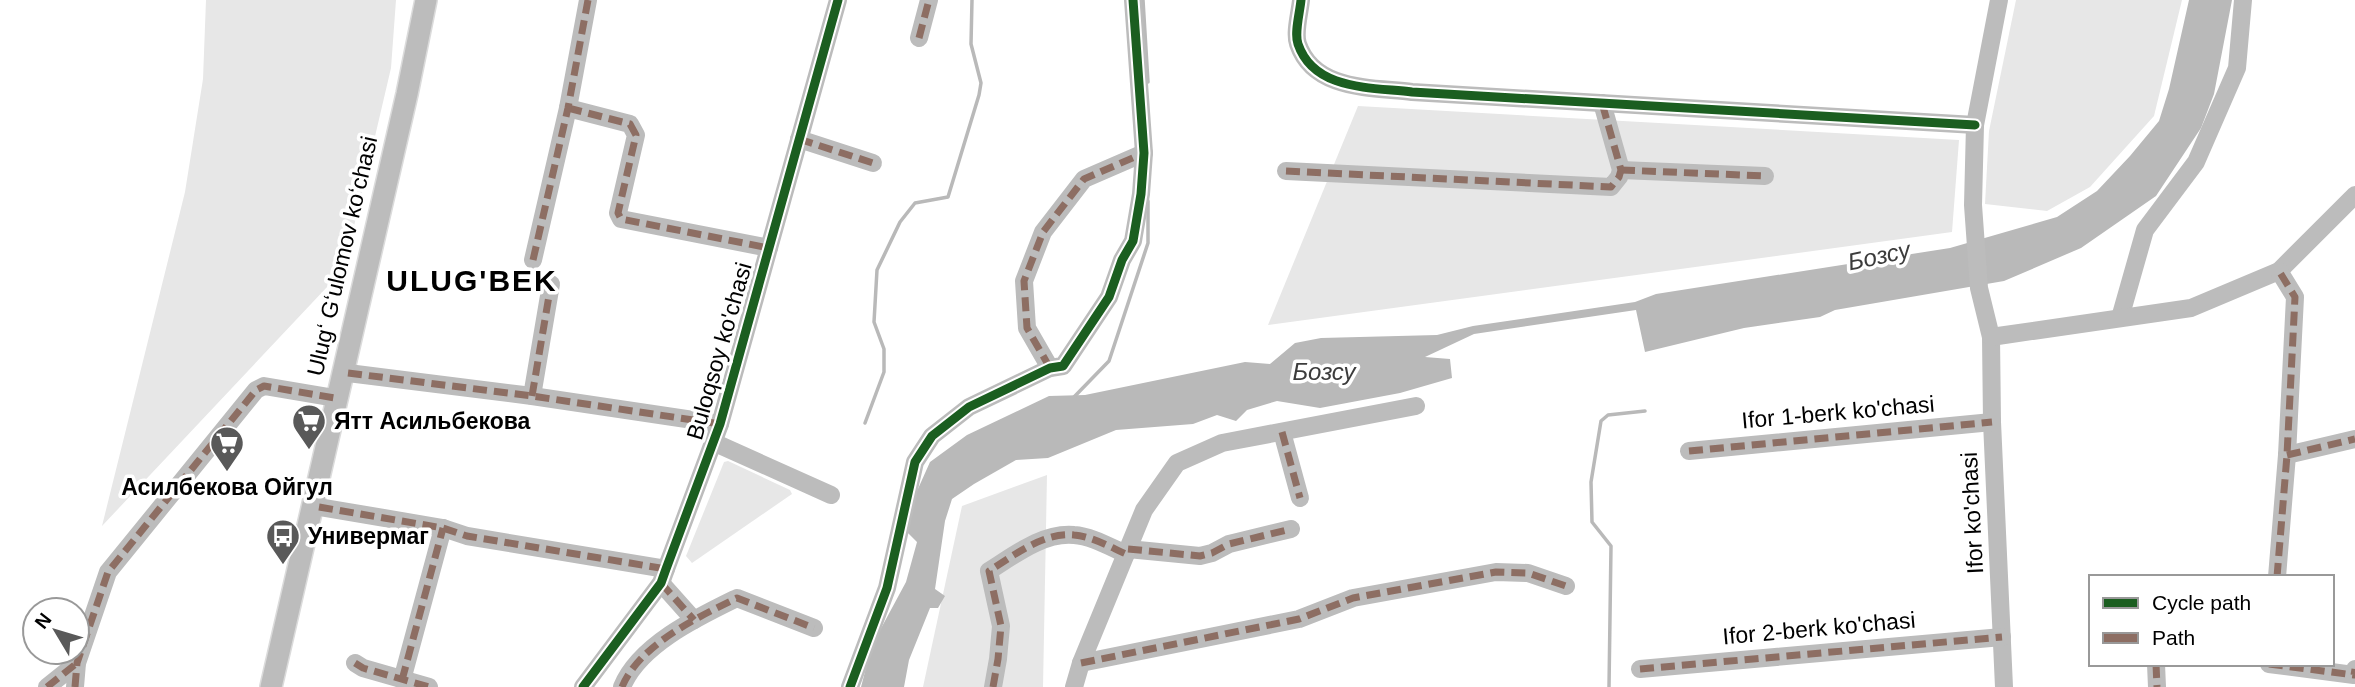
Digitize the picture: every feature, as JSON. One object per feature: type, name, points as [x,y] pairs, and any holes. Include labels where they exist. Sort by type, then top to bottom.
[{"type":"main road","name":"Ulugʻ Gʻulomov koʻchasi","points":[[271,687],[426,0]]},
{"type":"main road","name":"Ulugʻ Gʻulomov koʻchasi","points":[[279,687],[433,0]]},
{"type":"street","points":[[533,260],[568,108],[588,0]]},
{"type":"street","name":"Buloqsoy ko'chasi","points":[[583,687],[664,576],[720,424],[838,0]]},
{"type":"street","points":[[919,38],[929,0]]},
{"type":"street","points":[[850,687],[887,588],[915,462],[932,436],[969,407],[1050,368],[1063,366],[1109,297],[1122,260],[1133,241],[1141,194],[1144,153],[1133,0]]},
{"type":"street","points":[[1301,0],[1297,42],[1310,66],[1333,82],[1412,92],[1975,125]]},
{"type":"street","name":"Ifor ko'chasi","points":[[1999,0],[1975,125],[1974,224],[1979,288],[1991,337],[1992,422],[2004,687]]},
{"type":"street","points":[[2120,318],[2145,230],[2196,162],[2237,68],[2244,0]]},
{"type":"street","points":[[1286,171],[1611,187],[1621,170],[1602,103]]},
{"type":"street","points":[[568,108],[630,124],[634,130],[636,135],[618,213],[621,219],[769,248]]},
{"type":"street","points":[[799,139],[873,163]]},
{"type":"street","points":[[1050,368],[1027,328],[1024,281],[1043,232],[1084,179],[1144,153]]},
{"type":"street","points":[[1621,170],[1765,176]]},
{"type":"street","points":[[1991,337],[2190,308],[2279,271],[2355,195]]},
{"type":"street","points":[[2277,575],[2287,455],[2295,297],[2279,271]]},
{"type":"street","points":[[532,396],[551,284]]},
{"type":"street","points":[[348,373],[532,396],[720,424]]},
{"type":"street","points":[[91,622],[108,572],[256,390],[264,386],[335,398]]},
{"type":"street","points":[[1074,687],[1080,663],[1144,510],[1177,463],[1222,443],[1416,407]]},
{"type":"street","name":"Ifor 1-berk ko'chasi","points":[[1689,451],[1992,422]]},
{"type":"street","points":[[1282,432],[1300,498]]},
{"type":"street","points":[[2287,455],[2355,439]]},
{"type":"street","points":[[713,442],[831,495]]},
{"type":"street","points":[[319,507],[443,528],[467,536],[664,576],[694,620]]},
{"type":"street","points":[[402,680],[443,528]]},
{"type":"street","points":[[993,687],[1001,626],[989,571],[1024,548],[1052,538],[1073,535],[1127,552],[1200,556],[1230,544],[1291,529]]},
{"type":"street","points":[[1080,663],[1299,620],[1353,598],[1496,572],[1528,573],[1566,586]]},
{"type":"street","points":[[622,687],[636,663],[694,620],[737,598],[814,628]]},
{"type":"street","name":"Ifor 2-berk ko'chasi","points":[[1640,669],[2002,637]]},
{"type":"street","points":[[355,663],[363,668],[429,687]]},
{"type":"street","points":[[47,687],[73,666]]},
{"type":"street","points":[[75,687],[77,666]]},
{"type":"street","points":[[2156,666],[2157,687]]},
{"type":"street","points":[[2284,666],[2354,675],[2355,668]]},
{"type":"shaded area","points":[[206,0],[396,0],[391,68],[344,269],[102,526],[185,192],[203,79]]},
{"type":"shaded area","points":[[2016,0],[2182,0],[2154,116],[2090,187],[2047,211],[1985,204],[1989,131]]},
{"type":"shaded area","points":[[1358,106],[1959,140],[1952,232],[1268,325]]},
{"type":"shaded area","points":[[728,461],[790,490],[792,494],[692,563],[686,556],[724,462]]},
{"type":"shaded area","points":[[1047,475],[1043,687],[923,687],[962,506]]},
{"type":"water","name":"Бозсу","points":[[2189,0],[2232,0],[2214,94],[2201,128],[2156,196],[2081,248],[2004,281],[1835,310],[1820,317],[1744,328],[1645,352],[1636,310],[1474,334],[1425,357],[1450,359],[1452,378],[1400,393],[1320,408],[1277,401],[1247,410],[1236,421],[1217,415],[1193,424],[1116,430],[1048,458],[1016,460],[952,499],[945,521],[935,589],[945,596],[938,608],[930,608],[909,660],[904,687],[861,687],[872,645],[906,582],[917,542],[907,532],[913,500],[930,462],[967,435],[1049,396],[1085,395],[1245,362],[1270,364],[1295,343],[1321,338],[1437,335],[1473,326],[1635,302],[1656,294],[1950,248],[2057,217],[2097,191],[2159,121]]},
{"type":"waterway","points":[[865,423],[884,372],[884,349],[874,322],[877,270],[900,222],[915,203],[948,197],[979,95],[981,83],[971,44],[972,0]]},
{"type":"waterway","points":[[1143,0],[1148,82]]},
{"type":"waterway","points":[[1074,397],[1109,361],[1148,243],[1148,201]]},
{"type":"waterway","points":[[1609,687],[1611,546],[1592,522],[1591,482],[1601,421],[1608,415],[1645,411]]},
{"type":"marked path","points":[[533,260],[568,108],[588,0]]},
{"type":"marked path","points":[[919,38],[929,0]]},
{"type":"marked path","points":[[1286,171],[1611,187],[1621,170],[1602,103]]},
{"type":"marked path","points":[[568,108],[630,124],[636,135],[618,213],[621,219],[769,248]]},
{"type":"marked path","points":[[799,139],[873,163]]},
{"type":"marked path","points":[[1050,368],[1027,328],[1024,281],[1043,232],[1084,179],[1144,153]]},
{"type":"marked path","points":[[1621,170],[1765,176]]},
{"type":"marked path","points":[[2277,575],[2287,455],[2295,297],[2279,271]]},
{"type":"marked path","points":[[532,396],[551,284]]},
{"type":"marked path","points":[[348,373],[532,396],[720,424]]},
{"type":"marked path","points":[[75,687],[77,663],[108,572],[256,390],[264,386],[335,398]]},
{"type":"marked path","points":[[1689,451],[1992,422]]},
{"type":"marked path","points":[[1282,432],[1300,498]]},
{"type":"marked path","points":[[2287,455],[2355,439]]},
{"type":"marked path","points":[[319,507],[443,528],[467,536],[666,569]]},
{"type":"marked path","points":[[402,680],[443,528]]},
{"type":"marked path","points":[[1128,549],[1200,556],[1229,544],[1291,529]]},
{"type":"marked path","points":[[993,687],[1001,626],[989,571],[1029,546],[1062,535],[1087,537],[1126,554]]},
{"type":"marked path","points":[[1081,663],[1299,619],[1353,598],[1496,572],[1528,573],[1566,586]]},
{"type":"marked path","points":[[661,583],[694,620]]},
{"type":"marked path","points":[[622,687],[630,672],[656,645],[688,623],[737,598],[814,628]]},
{"type":"marked path","points":[[1640,669],[2002,637]]},
{"type":"marked path","points":[[355,663],[363,668],[429,687]]},
{"type":"marked path","points":[[47,687],[73,666]]},
{"type":"marked path","points":[[2156,666],[2157,687]]},
{"type":"marked path","points":[[2284,666],[2354,675],[2355,669]]},
{"type":"cycle path","points":[[583,687],[661,583],[720,424],[838,0]]},
{"type":"cycle path","points":[[850,687],[887,588],[915,462],[932,436],[969,407],[1050,368],[1063,366],[1109,297],[1122,260],[1133,241],[1141,194],[1144,153],[1133,0]]},
{"type":"cycle path","points":[[1301,0],[1297,39],[1306,59],[1317,71],[1346,84],[1412,92],[1975,125]]},
{"type":"place","name":"Ятт Асильбекова","points":[[309,451]]},
{"type":"place","name":"Асилбекова Ойгул","points":[[227,473]]},
{"type":"place","name":"Универмаг","points":[[283,566]]},
{"type":"district","name":"ULUG'BEK","points":[[472,281]]}]
